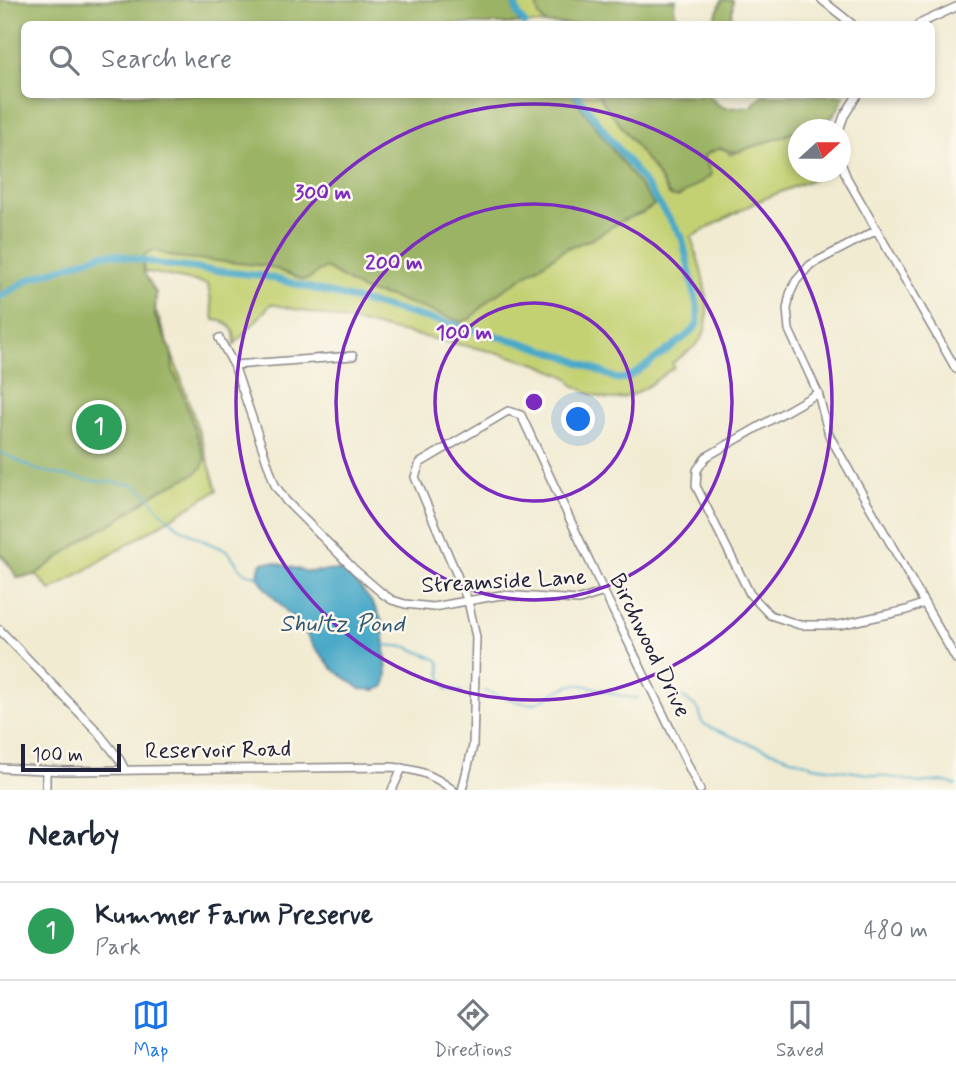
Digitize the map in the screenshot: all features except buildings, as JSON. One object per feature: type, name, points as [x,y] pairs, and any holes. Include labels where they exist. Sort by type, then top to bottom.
[{"type":"street","points":[[822,0],[848,21]]},
{"type":"street","points":[[926,21],[956,7]]},
{"type":"street","points":[[843,119],[855,98]]},
{"type":"street","points":[[849,182],[956,369]]},
{"type":"street","points":[[877,230],[810,265],[796,281],[790,295],[787,309],[789,330],[818,393],[829,435],[956,659]]},
{"type":"street","name":"Streamside Lane","points":[[219,338],[234,365],[275,485],[286,501],[362,576],[392,600],[433,607],[500,595],[579,600],[604,592]]},
{"type":"street","points":[[234,365],[354,356]]},
{"type":"street","points":[[818,393],[706,457],[697,470],[696,486],[750,594],[770,615],[800,625],[839,625],[907,610],[924,603]]},
{"type":"street","name":"Birchwood Drive","points":[[468,601],[415,477],[420,463],[508,411],[521,415],[700,790]]},
{"type":"street","points":[[462,790],[472,754],[477,648],[468,601]]},
{"type":"street","name":"Reservoir Road","points":[[0,629],[91,724],[125,770],[402,768],[427,774],[453,790]]},
{"type":"street","points":[[0,768],[46,771],[125,770]]},
{"type":"street","points":[[392,790],[402,768]]},
{"type":"street","points":[[46,771],[46,790]]},
{"type":"green space","points":[[0,0],[640,0],[653,21],[21,21],[21,98],[697,98],[730,155],[788,132],[788,182],[805,182],[756,202],[691,237],[707,303],[705,329],[701,339],[672,363],[674,367],[642,390],[624,398],[596,396],[573,385],[569,378],[540,365],[499,353],[271,304],[234,345],[231,327],[214,320],[208,284],[139,270],[181,379],[217,490],[51,591],[21,558],[11,567],[0,555]]},
{"type":"green space","points":[[0,0],[511,0],[518,21],[21,21],[21,98],[574,98],[654,205],[592,239],[567,248],[490,299],[470,319],[461,322],[391,297],[364,291],[326,268],[303,280],[268,266],[175,257],[153,250],[145,254],[144,273],[156,293],[155,317],[171,350],[173,371],[205,459],[202,468],[159,491],[35,575],[17,578],[0,554]]},
{"type":"green space","points":[[535,0],[676,0],[674,9],[679,21],[543,21],[539,16]]},
{"type":"green space","points":[[722,0],[733,0],[731,21],[715,21]]},
{"type":"green space","points":[[600,98],[712,98],[725,108],[751,107],[759,98],[843,98],[830,119],[788,119],[788,134],[782,137],[737,152],[720,148],[708,153],[704,156],[711,173],[709,177],[678,197],[669,195],[656,173]]},
{"type":"water","name":"Shultz Pond","points":[[265,562],[307,572],[343,570],[355,582],[371,601],[383,624],[387,673],[385,686],[376,690],[361,689],[333,669],[303,629],[266,589],[258,576],[260,565]]},
{"type":"waterway","points":[[514,0],[523,21]]},
{"type":"waterway","points":[[0,297],[30,279],[103,254],[114,254],[165,265],[264,276],[524,343],[567,357],[617,379],[627,378],[695,328],[698,323],[698,310],[682,237],[579,98]]},
{"type":"waterway","points":[[0,452],[37,470],[81,479],[135,485],[177,526],[228,551],[245,573],[260,577]]},
{"type":"waterway","points":[[383,645],[408,647],[438,660],[441,677],[447,689],[462,692]]},
{"type":"waterway","points":[[485,691],[519,702],[533,703],[563,688],[581,685],[638,698]]},
{"type":"waterway","points":[[662,690],[678,695],[694,705],[703,724],[814,766],[918,783],[942,781],[956,785]]},
{"type":"place","name":"Kummer Farm Preserve","points":[[99,427]]}]
